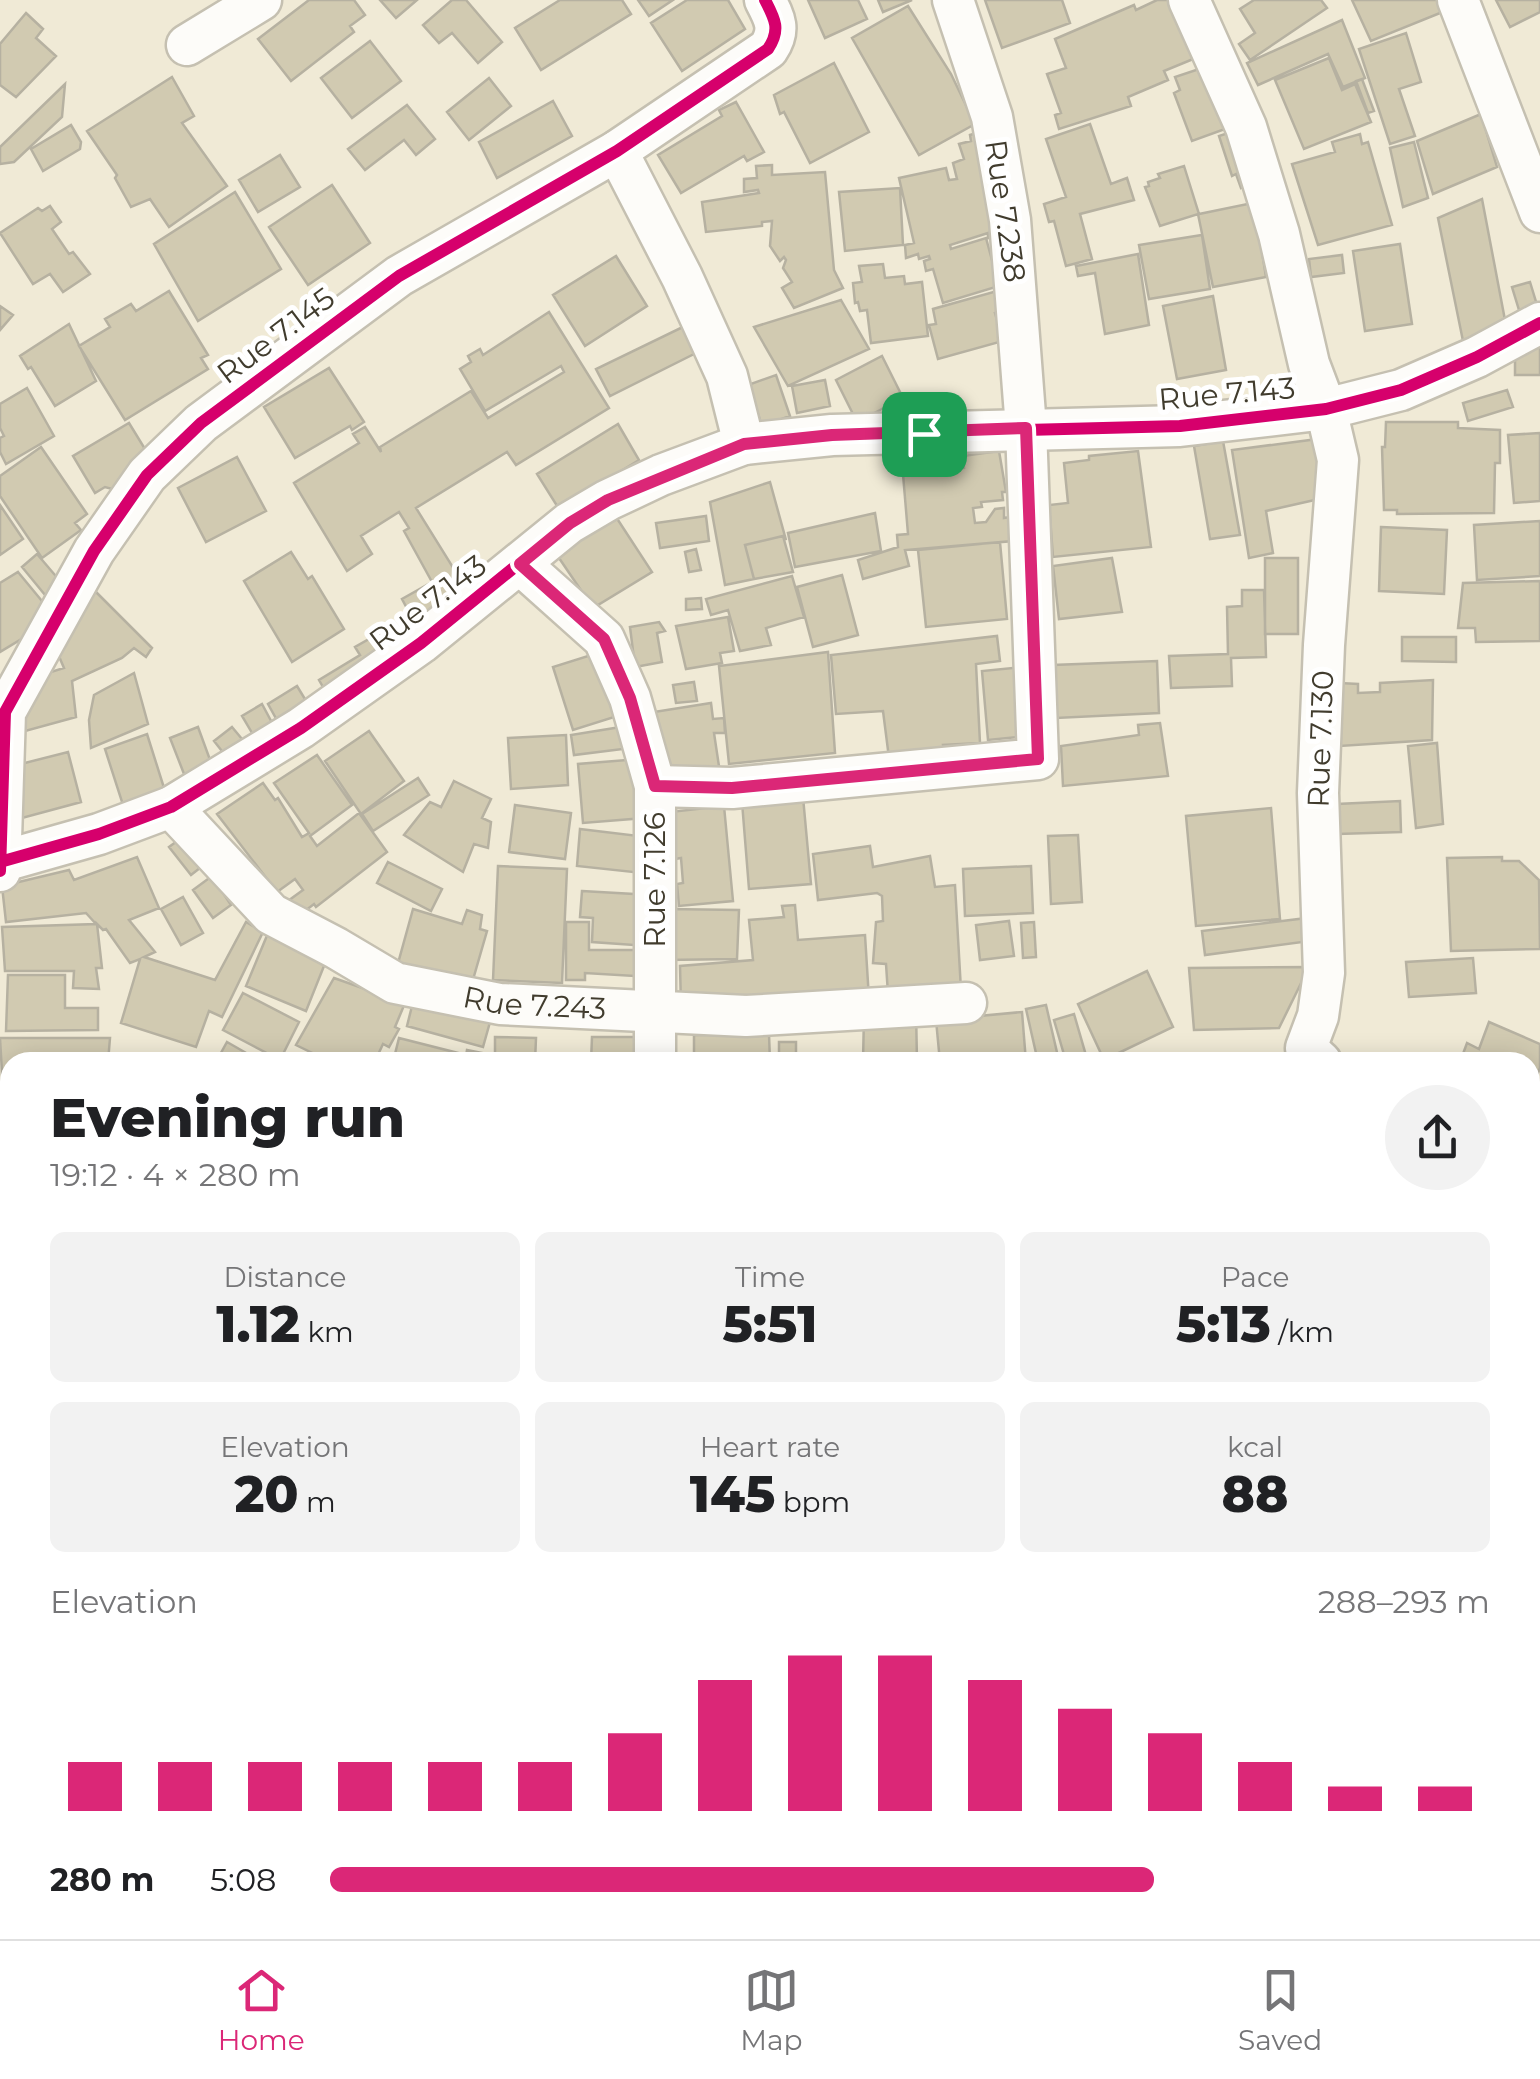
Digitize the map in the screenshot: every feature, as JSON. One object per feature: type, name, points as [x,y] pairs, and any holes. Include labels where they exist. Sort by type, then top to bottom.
[{"type":"street","points":[[188,45],[261,0]]},
{"type":"street","name":"Rue 7.145","points":[[0,871],[5,712],[94,551],[147,475],[200,423],[399,276],[617,151],[768,49],[776,38],[777,22],[765,0]]},
{"type":"street","name":"Rue 7.238","points":[[655,786],[732,788],[1038,759],[1026,428],[1010,220],[992,117],[953,0]]},
{"type":"street","name":"Rue 7.130","points":[[1189,0],[1246,128],[1279,234],[1309,364],[1338,460],[1318,792],[1324,973],[1309,1052]]},
{"type":"street","points":[[1458,0],[1540,212]]},
{"type":"street","points":[[617,151],[682,276],[727,376],[744,444]]},
{"type":"street","name":"Rue 7.143","points":[[1,862],[99,834],[171,807],[301,728],[421,643],[570,523],[608,500],[744,444],[832,435],[1180,426],[1326,410],[1401,390],[1477,357],[1540,323]]},
{"type":"street","name":"Rue 7.126","points":[[520,564],[604,639],[630,698],[655,786],[655,1052]]},
{"type":"street","name":"Rue 7.243","points":[[171,807],[271,914],[395,984],[500,1004],[746,1016],[966,1003]]},
{"type":"building","points":[[309,0],[354,0],[365,15],[350,26],[354,32],[291,81],[258,39]]},
{"type":"building","points":[[380,0],[417,0],[396,18]]},
{"type":"building","points":[[452,0],[466,0],[502,42],[478,63],[452,33],[439,43],[423,25]]},
{"type":"building","points":[[560,0],[622,0],[631,14],[541,70],[515,28]]},
{"type":"building","points":[[638,0],[673,0],[649,16]]},
{"type":"building","points":[[687,0],[728,0],[745,29],[682,71],[651,23]]},
{"type":"building","points":[[808,0],[858,0],[867,19],[825,38]]},
{"type":"building","points":[[878,0],[912,0],[883,12]]},
{"type":"building","points":[[985,0],[1062,0],[1070,23],[1002,48]]},
{"type":"building","points":[[1157,0],[1186,0],[1203,55],[1164,71],[1168,80],[1128,97],[1131,106],[1059,129],[1055,115],[1061,113],[1047,74],[1066,68],[1055,39],[1134,5],[1136,10]]},
{"type":"building","points":[[1254,0],[1321,0],[1327,8],[1250,60],[1239,44],[1255,33],[1240,9]]},
{"type":"building","points":[[1352,0],[1440,0],[1445,11],[1371,41]]},
{"type":"building","points":[[1496,0],[1540,0],[1540,12],[1510,27]]},
{"type":"building","points":[[908,6],[951,74],[975,124],[919,155],[852,38]]},
{"type":"building","points":[[26,13],[43,29],[36,38],[56,56],[16,97],[0,85],[0,44]]},
{"type":"building","points":[[1342,20],[1365,78],[1343,87],[1328,54],[1258,85],[1247,63]]},
{"type":"building","points":[[1406,33],[1421,82],[1399,89],[1415,136],[1390,144],[1359,49]]},
{"type":"building","points":[[370,41],[401,81],[352,118],[321,78]]},
{"type":"building","points":[[1329,58],[1342,90],[1355,84],[1371,122],[1304,149],[1275,80]]},
{"type":"building","points":[[834,63],[869,132],[810,163],[784,112],[780,114],[774,95]]},
{"type":"building","points":[[1205,67],[1236,125],[1192,141],[1174,93],[1180,90],[1175,77]]},
{"type":"building","points":[[172,77],[194,116],[182,123],[227,186],[169,227],[150,199],[131,207],[115,178],[117,175],[87,131]]},
{"type":"building","points":[[489,78],[511,106],[469,140],[447,112]]},
{"type":"building","points":[[1362,79],[1374,111],[1368,113],[1356,81]]},
{"type":"building","points":[[65,84],[62,117],[14,162],[0,164],[0,147]]},
{"type":"building","points":[[553,101],[572,136],[497,178],[479,142]]},
{"type":"building","points":[[736,102],[764,152],[747,161],[744,156],[681,193],[658,155],[722,116],[719,110]]},
{"type":"building","points":[[407,105],[435,139],[416,155],[404,140],[365,170],[348,149]]},
{"type":"building","points":[[1481,114],[1497,167],[1433,194],[1417,141]]},
{"type":"building","points":[[1090,124],[1111,184],[1127,178],[1134,200],[1080,214],[1092,259],[1066,266],[1054,221],[1049,222],[1044,204],[1066,197],[1046,139]]},
{"type":"building","points":[[71,125],[81,142],[80,149],[43,171],[31,149]]},
{"type":"building","points":[[1240,129],[1255,181],[1241,188],[1236,174],[1232,176],[1219,136]]},
{"type":"building","points":[[980,132],[999,235],[988,238],[988,233],[950,245],[951,249],[986,238],[999,286],[943,303],[933,269],[926,271],[924,261],[929,256],[906,258],[905,245],[914,243],[899,178],[946,168],[949,180],[957,179],[953,163],[964,159],[959,144],[971,141],[970,135]]},
{"type":"building","points":[[1360,134],[1362,144],[1368,142],[1392,225],[1318,245],[1292,164],[1335,152],[1332,142]]},
{"type":"building","points":[[1414,142],[1428,198],[1403,207],[1390,148]]},
{"type":"building","points":[[280,155],[300,187],[258,212],[239,180]]},
{"type":"building","points":[[772,165],[772,175],[825,172],[834,270],[843,288],[794,308],[782,288],[792,282],[783,268],[786,260],[784,257],[780,261],[770,246],[772,221],[762,222],[762,226],[706,232],[702,202],[759,193],[744,192],[744,179],[757,178],[756,166]]},
{"type":"building","points":[[1184,166],[1199,214],[1262,201],[1258,226],[1266,277],[1213,287],[1198,214],[1160,226],[1145,187],[1160,178],[1158,174]]},
{"type":"building","points":[[332,185],[370,243],[308,285],[269,227]]},
{"type":"building","points":[[900,188],[903,245],[845,251],[839,192]]},
{"type":"building","points":[[235,192],[281,269],[198,321],[154,244]]},
{"type":"building","points":[[1482,199],[1505,320],[1463,341],[1438,218]]},
{"type":"building","points":[[50,206],[61,222],[52,229],[69,254],[73,252],[90,274],[63,292],[50,274],[33,284],[0,233],[38,208],[42,211]]},
{"type":"building","points":[[1202,235],[1210,289],[1149,299],[1139,245]]},
{"type":"building","points":[[1400,244],[1412,324],[1365,331],[1353,251]]},
{"type":"building","points":[[1138,254],[1149,325],[1105,334],[1095,273],[1078,276],[1076,266]]},
{"type":"building","points":[[1342,255],[1344,273],[1311,277],[1309,259]]},
{"type":"building","points":[[616,256],[647,306],[585,346],[553,295]]},
{"type":"building","points":[[883,264],[885,278],[904,276],[905,284],[922,282],[928,336],[871,343],[867,310],[860,311],[858,302],[855,303],[853,283],[862,282],[859,266]]},
{"type":"building","points":[[1530,282],[1537,305],[1519,310],[1512,287]]},
{"type":"building","points":[[169,291],[208,355],[201,358],[208,369],[125,420],[79,346],[110,327],[105,319],[131,304],[136,311]]},
{"type":"building","points":[[997,291],[1001,312],[995,313],[1003,341],[938,359],[929,325],[936,324],[933,309]]},
{"type":"building","points":[[1213,296],[1226,370],[1177,379],[1163,306]]},
{"type":"building","points":[[841,300],[869,349],[788,386],[754,327]]},
{"type":"building","points":[[0,306],[13,315],[0,330]]},
{"type":"building","points":[[549,312],[609,408],[516,465],[507,452],[416,508],[472,598],[419,631],[402,599],[432,582],[404,531],[409,528],[399,512],[361,536],[372,554],[347,571],[294,483],[359,443],[353,434],[365,427],[381,452],[380,447],[471,391],[488,418],[564,372],[561,366],[485,411],[460,369],[471,362],[468,356],[480,349],[483,355]]},
{"type":"building","points":[[69,324],[96,381],[55,406],[20,356]]},
{"type":"building","points":[[689,324],[702,350],[610,396],[596,369]]},
{"type":"building","points":[[1515,340],[1540,340],[1540,375],[1515,375]]},
{"type":"building","points":[[882,356],[903,398],[857,422],[836,380]]},
{"type":"building","points":[[329,368],[364,422],[295,458],[264,407]]},
{"type":"building","points":[[776,375],[790,416],[762,426],[748,385]]},
{"type":"building","points":[[825,380],[830,406],[797,413],[792,386]]},
{"type":"building","points":[[27,388],[54,436],[6,464],[0,452],[0,438],[4,436],[0,404]]},
{"type":"building","points":[[1507,390],[1513,407],[1468,421],[1463,403]]},
{"type":"building","points":[[1386,422],[1458,422],[1458,428],[1500,430],[1494,513],[1397,514],[1397,510],[1384,510],[1382,447]]},
{"type":"building","points":[[129,423],[153,462],[112,489],[105,487],[95,493],[73,456]]},
{"type":"building","points":[[618,424],[639,460],[559,509],[537,474]]},
{"type":"building","points":[[1540,433],[1540,501],[1514,503],[1508,435]]},
{"type":"building","points":[[1318,439],[1328,497],[1266,511],[1273,553],[1249,558],[1232,450]]},
{"type":"building","points":[[1223,441],[1240,535],[1210,539],[1194,446]]},
{"type":"building","points":[[41,447],[87,514],[75,523],[81,530],[42,558],[0,496],[0,476]]},
{"type":"building","points":[[999,451],[1006,492],[1002,492],[1003,500],[981,502],[982,507],[973,508],[975,523],[986,522],[995,509],[1004,508],[1004,518],[1010,517],[1013,541],[905,550],[909,566],[863,579],[858,560],[898,547],[897,535],[908,534],[903,474],[964,468],[963,456]]},
{"type":"building","points":[[1138,451],[1151,547],[1053,557],[1049,505],[1068,503],[1064,463]]},
{"type":"building","points":[[237,457],[266,511],[206,542],[178,488]]},
{"type":"building","points":[[770,482],[786,540],[783,536],[745,545],[754,579],[725,585],[710,502]]},
{"type":"building","points":[[0,505],[23,539],[0,555]]},
{"type":"building","points":[[875,513],[881,551],[795,567],[788,533]]},
{"type":"building","points":[[706,516],[709,541],[660,548],[656,523]]},
{"type":"building","points":[[616,517],[652,572],[593,608],[557,555]]},
{"type":"building","points":[[1540,521],[1540,576],[1477,580],[1474,525]]},
{"type":"building","points":[[1381,527],[1447,530],[1444,594],[1379,591]]},
{"type":"building","points":[[783,536],[793,572],[754,579],[745,545]]},
{"type":"building","points":[[1000,542],[1007,619],[926,627],[918,550]]},
{"type":"building","points":[[696,549],[701,570],[689,572],[685,552]]},
{"type":"building","points":[[291,552],[308,579],[312,576],[344,629],[292,662],[244,581]]},
{"type":"building","points":[[37,554],[66,588],[50,601],[22,567]]},
{"type":"building","points":[[1112,558],[1122,612],[1059,619],[1053,566]]},
{"type":"building","points":[[1265,558],[1298,558],[1298,634],[1265,634]]},
{"type":"building","points":[[18,572],[51,612],[38,629],[0,652],[0,583]]},
{"type":"building","points":[[842,575],[858,635],[813,647],[797,587]]},
{"type":"building","points":[[792,576],[804,617],[766,628],[771,645],[740,651],[728,610],[711,615],[706,599]]},
{"type":"building","points":[[1540,581],[1540,641],[1476,642],[1475,628],[1458,628],[1463,583]]},
{"type":"building","points":[[93,589],[152,648],[146,657],[134,648],[122,658],[72,681],[76,717],[18,733],[38,676],[64,668],[55,647]]},
{"type":"building","points":[[1242,590],[1264,590],[1266,657],[1231,658],[1232,686],[1171,688],[1169,656],[1228,654],[1227,607],[1242,606]]},
{"type":"building","points":[[701,598],[702,609],[686,610],[686,599]]},
{"type":"building","points":[[728,617],[734,651],[720,653],[722,663],[686,669],[676,626]]},
{"type":"building","points":[[659,622],[665,631],[657,633],[662,662],[635,667],[630,627]]},
{"type":"building","points":[[378,634],[391,655],[327,694],[319,680],[360,655],[355,647]]},
{"type":"building","points":[[997,636],[1000,661],[976,664],[980,743],[943,745],[944,753],[889,758],[883,711],[836,714],[831,655]]},
{"type":"building","points":[[1402,637],[1456,637],[1456,662],[1402,661]]},
{"type":"building","points":[[607,650],[627,713],[573,730],[553,667]]},
{"type":"building","points":[[828,652],[835,753],[729,764],[719,666]]},
{"type":"building","points":[[1157,661],[1159,713],[1056,718],[1053,665]]},
{"type":"building","points":[[1023,667],[1029,736],[988,740],[982,671]]},
{"type":"building","points":[[134,673],[148,724],[91,748],[89,720],[94,695]]},
{"type":"building","points":[[1433,680],[1432,740],[1340,746],[1340,683],[1358,684],[1358,693],[1380,692],[1380,683]]},
{"type":"building","points":[[694,682],[697,701],[676,703],[673,685]]},
{"type":"building","points":[[297,686],[308,704],[278,722],[268,704]]},
{"type":"building","points":[[711,703],[713,719],[724,718],[725,733],[714,733],[720,773],[665,780],[654,712]]},
{"type":"building","points":[[262,704],[277,732],[258,743],[242,716]]},
{"type":"building","points":[[1160,723],[1168,776],[1063,786],[1061,746],[1139,735],[1138,725]]},
{"type":"building","points":[[627,726],[631,748],[574,755],[571,735]]},
{"type":"building","points":[[198,727],[213,768],[186,779],[170,738]]},
{"type":"building","points":[[232,727],[247,745],[229,760],[214,741]]},
{"type":"building","points":[[369,731],[404,781],[361,814],[325,761]]},
{"type":"building","points":[[147,734],[165,791],[123,805],[105,749]]},
{"type":"building","points":[[566,735],[568,785],[511,789],[508,738]]},
{"type":"building","points":[[1437,743],[1443,824],[1416,828],[1408,746]]},
{"type":"building","points":[[68,752],[81,802],[22,818],[9,767]]},
{"type":"building","points":[[317,755],[352,805],[310,836],[317,846],[359,813],[387,852],[316,907],[314,904],[301,914],[288,901],[303,890],[295,879],[277,892],[217,814],[263,783],[275,800],[278,798],[302,837],[309,833],[274,783]]},
{"type":"building","points":[[639,759],[644,818],[583,823],[578,764]]},
{"type":"building","points":[[418,778],[429,795],[373,831],[362,814]]},
{"type":"building","points":[[454,781],[491,799],[482,818],[491,822],[488,848],[474,844],[463,872],[404,835],[430,802],[441,807]]},
{"type":"building","points":[[803,797],[811,884],[749,889],[742,802]]},
{"type":"building","points":[[1400,801],[1401,832],[1338,834],[1337,804]]},
{"type":"building","points":[[515,805],[571,813],[565,859],[509,852]]},
{"type":"building","points":[[724,806],[733,901],[679,906],[677,884],[683,883],[681,858],[675,859],[670,812]]},
{"type":"building","points":[[1271,808],[1280,919],[1196,926],[1186,816]]},
{"type":"building","points":[[580,829],[647,837],[642,873],[577,866]]},
{"type":"building","points":[[1078,835],[1082,902],[1051,904],[1048,836]]},
{"type":"building","points":[[184,836],[205,864],[191,875],[169,847]]},
{"type":"building","points":[[870,846],[873,867],[930,856],[935,887],[955,885],[961,990],[888,994],[886,964],[873,963],[876,922],[883,921],[882,896],[877,893],[818,900],[813,854]]},
{"type":"building","points":[[137,857],[159,908],[129,920],[155,952],[144,957],[215,980],[246,922],[263,932],[222,1017],[209,1011],[196,1047],[121,1023],[140,959],[130,963],[106,929],[97,924],[102,968],[96,968],[99,989],[73,988],[74,971],[5,971],[2,927],[96,924],[86,913],[6,922],[2,886],[69,870],[74,880]]},
{"type":"building","points":[[1502,857],[1502,861],[1519,861],[1539,880],[1540,949],[1451,951],[1447,858]]},
{"type":"building","points":[[388,862],[442,889],[431,911],[377,883]]},
{"type":"building","points":[[498,866],[567,869],[562,983],[493,980]]},
{"type":"building","points":[[1031,866],[1033,913],[965,916],[963,869]]},
{"type":"building","points":[[212,876],[231,905],[213,918],[193,890]]},
{"type":"building","points":[[582,891],[651,895],[648,946],[592,942],[593,918],[580,917]]},
{"type":"building","points":[[183,897],[203,933],[181,945],[161,909]]},
{"type":"building","points":[[795,905],[798,940],[865,935],[869,999],[681,1006],[680,966],[753,960],[749,920],[784,917],[782,906]]},
{"type":"building","points":[[413,909],[462,924],[467,910],[482,915],[480,929],[487,931],[470,990],[397,967]]},
{"type":"building","points":[[666,909],[739,910],[737,959],[665,960]]},
{"type":"building","points":[[1307,918],[1310,941],[1205,955],[1202,931]]},
{"type":"building","points":[[1009,921],[1014,956],[980,960],[976,925]]},
{"type":"building","points":[[566,922],[589,922],[589,950],[649,950],[649,970],[635,976],[585,973],[585,980],[566,980]]},
{"type":"building","points":[[1034,922],[1036,957],[1023,958],[1021,923]]},
{"type":"building","points":[[271,926],[330,951],[306,1011],[246,986]]},
{"type":"building","points":[[1473,958],[1476,993],[1409,997],[1406,962]]},
{"type":"building","points":[[1309,967],[1279,1028],[1194,1030],[1189,968]]},
{"type":"building","points":[[1147,971],[1173,1027],[1121,1052],[1100,1052],[1078,1004]]},
{"type":"building","points":[[8,975],[65,975],[65,1008],[98,1008],[98,1030],[6,1031]]},
{"type":"building","points":[[334,978],[405,1003],[395,1027],[399,1029],[389,1047],[383,1044],[379,1052],[310,1052],[296,1045]]},
{"type":"building","points":[[243,993],[299,1022],[284,1052],[265,1052],[223,1030]]},
{"type":"building","points":[[415,994],[492,1015],[483,1047],[407,1026]]},
{"type":"building","points":[[1046,1005],[1057,1052],[1036,1052],[1026,1009]]},
{"type":"building","points":[[916,1010],[917,1052],[863,1052],[864,1015]]},
{"type":"building","points":[[1022,1012],[1025,1052],[939,1052],[936,1020]]},
{"type":"building","points":[[1074,1014],[1085,1052],[1063,1052],[1054,1020]]},
{"type":"building","points":[[1489,1022],[1540,1044],[1540,1052],[1464,1052],[1467,1043],[1479,1049]]},
{"type":"building","points":[[769,1034],[770,1052],[694,1052],[694,1035]]},
{"type":"building","points":[[495,1037],[536,1038],[535,1052],[495,1052]]},
{"type":"building","points":[[592,1037],[639,1037],[638,1052],[591,1052]]},
{"type":"building","points":[[0,1038],[110,1038],[109,1052],[1,1052]]},
{"type":"building","points":[[399,1038],[454,1052],[396,1052]]},
{"type":"building","points":[[227,1042],[244,1052],[222,1052]]},
{"type":"building","points":[[779,1042],[796,1042],[796,1052],[779,1052]]},
{"type":"cycle path","points":[[0,871],[5,712],[94,551],[147,475],[201,423],[399,276],[617,151],[768,49],[775,24],[765,0]]},
{"type":"cycle path","points":[[0,862],[99,834],[171,807],[301,728],[421,643],[569,523],[661,475],[744,444],[832,435],[1180,426],[1326,409],[1401,390],[1477,357],[1540,323]]},
{"type":"route","points":[[1026,428],[1038,759],[732,788],[655,786],[630,698],[604,639],[520,564],[570,523],[608,500],[744,444],[832,435],[924,434],[1026,428]]}]
